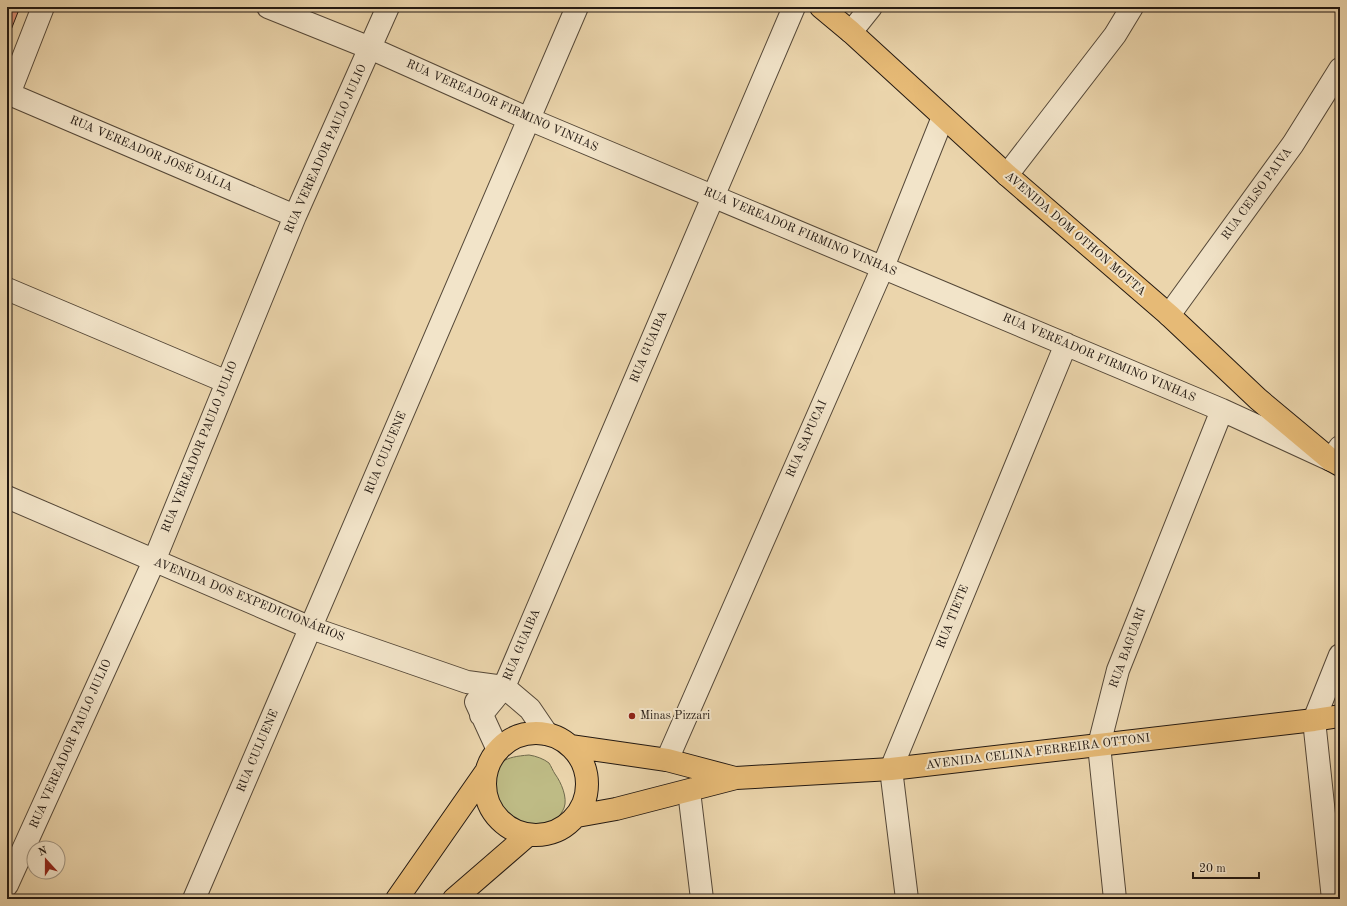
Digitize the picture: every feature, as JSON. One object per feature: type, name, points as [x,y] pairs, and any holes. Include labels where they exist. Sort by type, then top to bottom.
[{"type":"main road","name":"AVENIDA DOM OTHON MOTTA","points":[[821,7],[851,32],[1007,175],[1169,315],[1258,400],[1337,457]]},
{"type":"main road","name":"AVENIDA CELINA FERREIRA OTTONI","points":[[528,835],[555,832],[577,816],[616,809],[736,778],[891,769],[1340,716]]},
{"type":"main road","name":"AVENIDA CELINA FERREIRA OTTONI","points":[[397,899],[485,773],[498,750],[520,735],[547,734],[570,746],[667,760],[736,778]]},
{"type":"main road","name":"AVENIDA CELINA FERREIRA OTTONI","points":[[570,746],[584,767],[587,792],[577,816]]},
{"type":"main road","points":[[454,899],[528,835],[503,824],[491,807],[487,801],[485,773]]},
{"type":"street","points":[[8,93],[43,7]]},
{"type":"street","name":"RUA VEREADOR FIRMINO VINHAS","points":[[268,7],[370,48],[529,119],[1337,457]]},
{"type":"street","name":"RUA VEREADOR PAULO JULIO","points":[[7,885],[154,561],[295,216],[388,7]]},
{"type":"street","name":"RUA CULUENE","points":[[194,899],[577,7]]},
{"type":"street","name":"RUA GUAIBA","points":[[481,715],[504,686],[794,7]]},
{"type":"street","points":[[851,32],[871,7]]},
{"type":"street","points":[[1007,175],[1116,35],[1132,7]]},
{"type":"street","name":"RUA CELSO PAIVA","points":[[1169,315],[1293,144],[1340,69]]},
{"type":"street","name":"RUA VEREADOR JOSÉ DÁLIA","points":[[8,93],[295,216]]},
{"type":"street","name":"RUA SAPUCAI","points":[[667,760],[883,267],[943,117]]},
{"type":"street","points":[[7,289],[227,382]]},
{"type":"street","name":"RUA TIETE","points":[[907,899],[891,769],[1066,344]]},
{"type":"street","name":"RUA BAGUARI","points":[[1115,899],[1099,745],[1118,670],[1222,410]]},
{"type":"street","name":"AVENIDA DOS EXPEDICIONÁRIOS","points":[[7,497],[311,628],[467,682],[504,686]]},
{"type":"street","points":[[1333,899],[1314,720],[1340,655]]},
{"type":"street","points":[[467,682],[498,750]]},
{"type":"street","points":[[504,686],[530,709],[547,734]]},
{"type":"street","points":[[689,791],[702,899]]},
{"type":"shaded area","points":[[529,755],[545,760],[549,763],[562,786],[565,804],[559,817],[545,831],[521,836],[510,836],[501,832],[497,828],[485,809],[482,800],[483,794],[491,776],[499,765],[513,757]]},
{"type":"building","points":[[7,7],[20,7],[7,40]]},
{"type":"place","name":"Minas Pizzari","points":[[632,716]]}]
